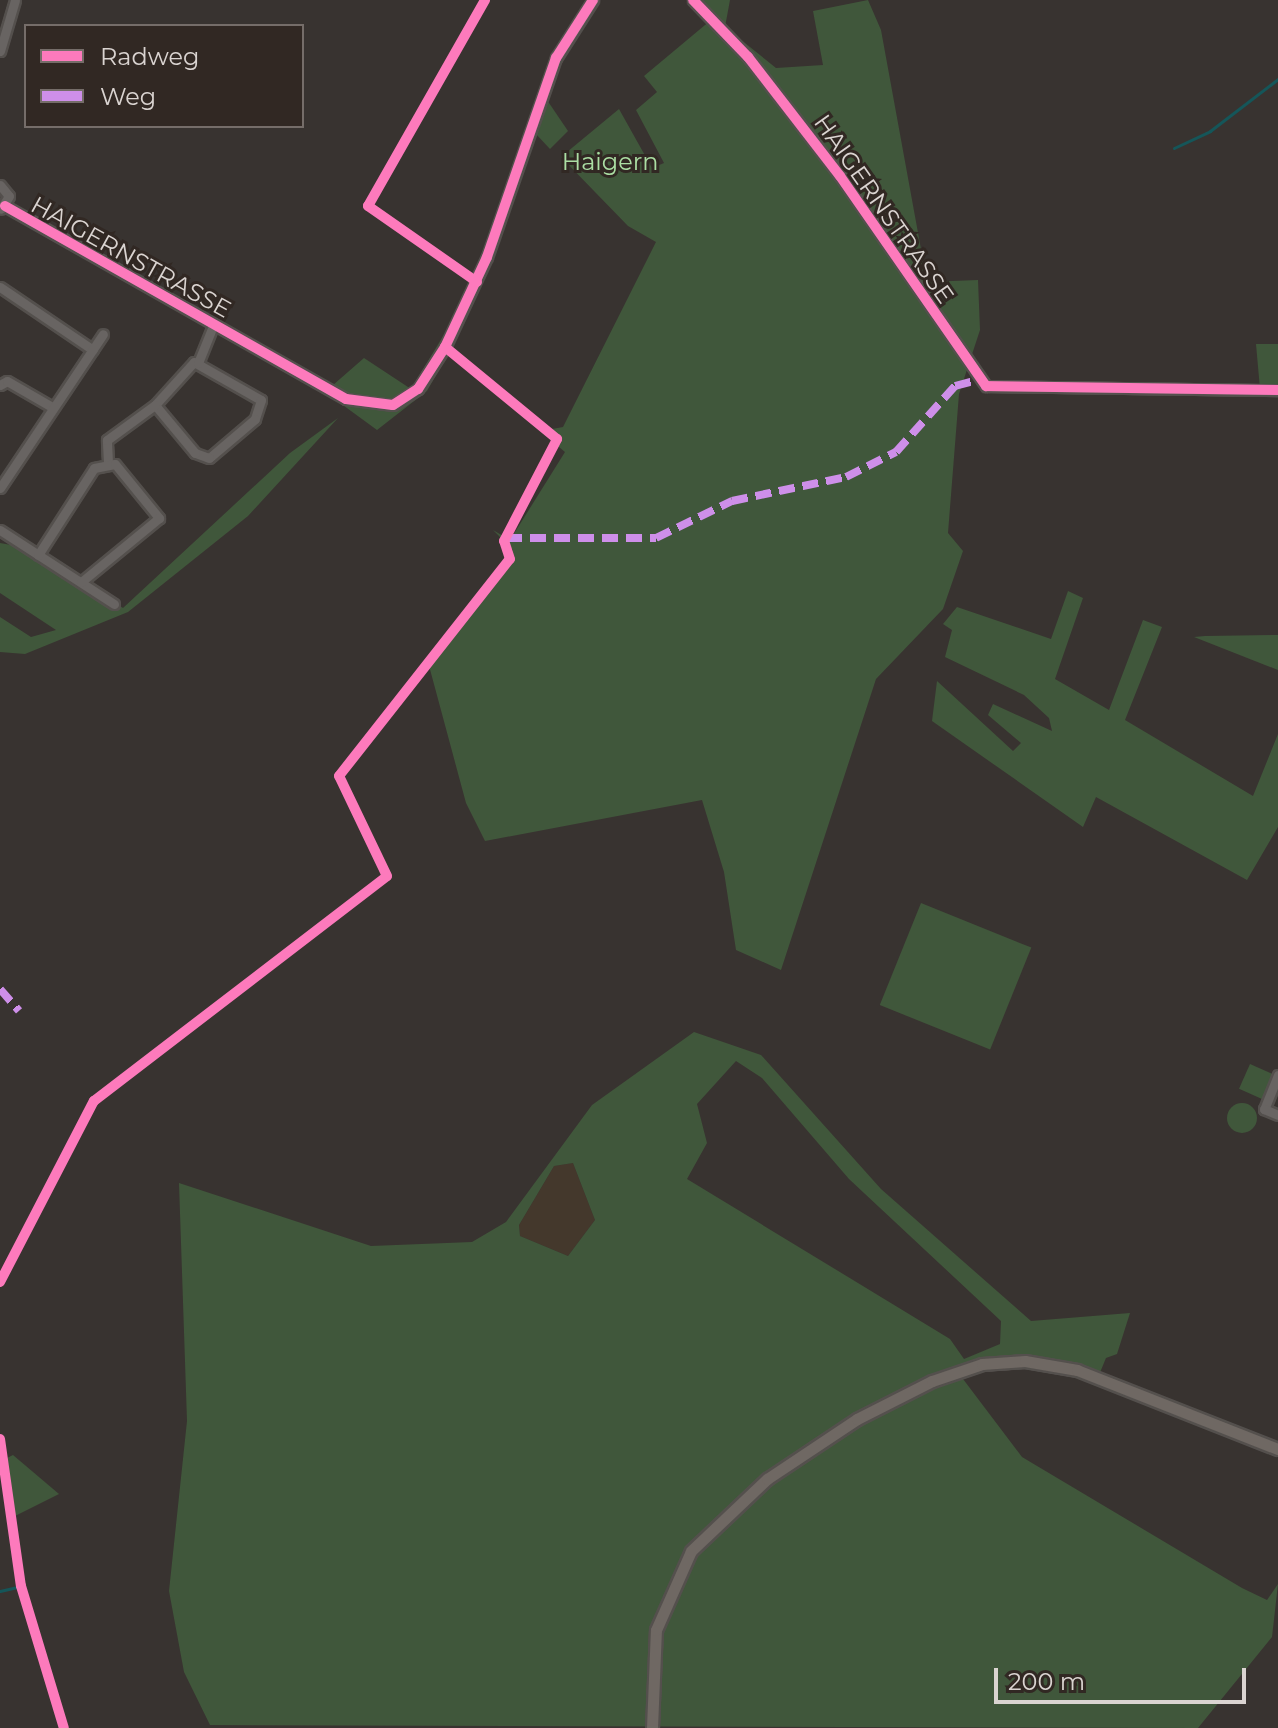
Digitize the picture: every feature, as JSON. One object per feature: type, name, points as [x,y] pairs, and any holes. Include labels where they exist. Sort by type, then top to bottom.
[{"type":"main road","points":[[652,1728],[656,1630],[691,1551],[767,1479],[857,1419],[932,1381],[1010,1362],[1077,1370],[1278,1449]]},
{"type":"street","points":[[0,51],[15,0]]},
{"type":"street","name":"HAIGERNSTRASSE","points":[[0,185],[9,196],[3,208],[361,405],[408,398],[432,372],[477,282],[556,58],[593,0]]},
{"type":"street","name":"HAIGERNSTRASSE","points":[[693,0],[748,57],[840,176],[977,380],[1001,389],[1110,393],[1278,390]]},
{"type":"street","points":[[0,287],[93,350]]},
{"type":"street","points":[[81,582],[159,518],[108,462],[107,440],[155,405],[158,393],[198,363],[213,326]]},
{"type":"street","points":[[0,488],[103,334]]},
{"type":"street","points":[[155,405],[205,458],[255,419],[262,406],[258,395],[198,363]]},
{"type":"street","points":[[0,385],[7,381],[52,407]]},
{"type":"street","points":[[38,555],[94,468],[108,462]]},
{"type":"street","points":[[0,530],[114,604]]},
{"type":"street","points":[[1278,1075],[1264,1109],[1278,1115]]},
{"type":"shaded area","points":[[573,1163],[595,1220],[568,1256],[520,1236],[519,1225],[554,1166]]},
{"type":"green space","name":"Haigern","points":[[697,0],[730,0],[725,27],[776,68],[823,65],[813,11],[868,0],[881,30],[927,282],[978,280],[980,330],[959,394],[948,533],[963,551],[943,609],[876,679],[781,970],[736,950],[724,872],[702,800],[485,841],[466,803],[428,662],[513,550],[493,530],[510,540],[565,452],[448,354],[427,391],[377,430],[325,392],[364,358],[411,389],[471,290],[450,349],[552,429],[563,427],[656,242],[628,226],[561,157],[619,109],[652,168],[664,163],[636,110],[657,92],[644,76],[711,20]]},
{"type":"green space","points":[[547,100],[568,131],[550,149],[535,133]]},
{"type":"green space","points":[[1256,344],[1278,344],[1278,390],[1260,389]]},
{"type":"green space","points":[[338,418],[248,516],[128,612],[25,654],[0,652],[0,617],[31,637],[56,630],[0,593],[0,543],[39,550],[123,608],[290,453]]},
{"type":"green space","points":[[1068,591],[1083,598],[1055,679],[1109,710],[1143,620],[1162,627],[1125,720],[1253,796],[1278,734],[1278,827],[1247,880],[1096,797],[1083,827],[932,721],[937,681],[1013,751],[1021,743],[988,715],[993,704],[1052,731],[1049,718],[1024,695],[945,657],[952,630],[943,624],[957,607],[1051,639]]},
{"type":"green space","points":[[1278,635],[1278,670],[1194,637],[1205,636]]},
{"type":"green space","points":[[921,903],[1031,948],[990,1050],[880,1005]]},
{"type":"green space","points":[[694,1032],[761,1055],[881,1189],[1031,1321],[1130,1313],[1117,1354],[1106,1358],[1099,1375],[1261,1445],[1077,1372],[1024,1363],[960,1375],[1022,1457],[1242,1588],[1267,1600],[1278,1584],[1272,1637],[1198,1728],[210,1725],[184,1672],[169,1591],[187,1421],[179,1183],[371,1246],[472,1242],[506,1222],[592,1105]],"holes":[[[736,1061],[762,1078],[849,1179],[1001,1321],[1000,1344],[964,1359],[950,1339],[687,1179],[707,1143],[697,1104]],[[573,1163],[595,1220],[568,1256],[520,1236],[519,1225],[554,1166]]]},
{"type":"green space","points":[[1250,1064],[1275,1075],[1264,1100],[1239,1089]]},
{"type":"green space","points":[[1242,1103],[1253,1107],[1257,1118],[1253,1129],[1242,1133],[1231,1129],[1227,1118],[1231,1107]]},
{"type":"green space","points":[[13,1455],[59,1494],[15,1516],[7,1458]]},
{"type":"waterway","points":[[1174,148],[1210,131],[1278,79]]},
{"type":"waterway","points":[[0,1591],[21,1586]]},
{"type":"marked path","points":[[506,538],[656,538],[732,501],[846,477],[896,452],[955,386],[977,380]]},
{"type":"marked path","points":[[0,989],[19,1011]]},
{"type":"cycle path","points":[[477,282],[368,206],[485,0]]},
{"type":"cycle path","points":[[5,206],[346,399],[393,405],[418,389],[445,347],[487,257],[556,58],[593,0]]},
{"type":"cycle path","points":[[693,0],[748,57],[840,176],[986,386],[1278,390]]},
{"type":"cycle path","points":[[0,1282],[94,1101],[387,876],[339,776],[510,559],[504,541],[557,439],[445,347]]},
{"type":"cycle path","points":[[0,1439],[21,1586],[64,1728]]}]
